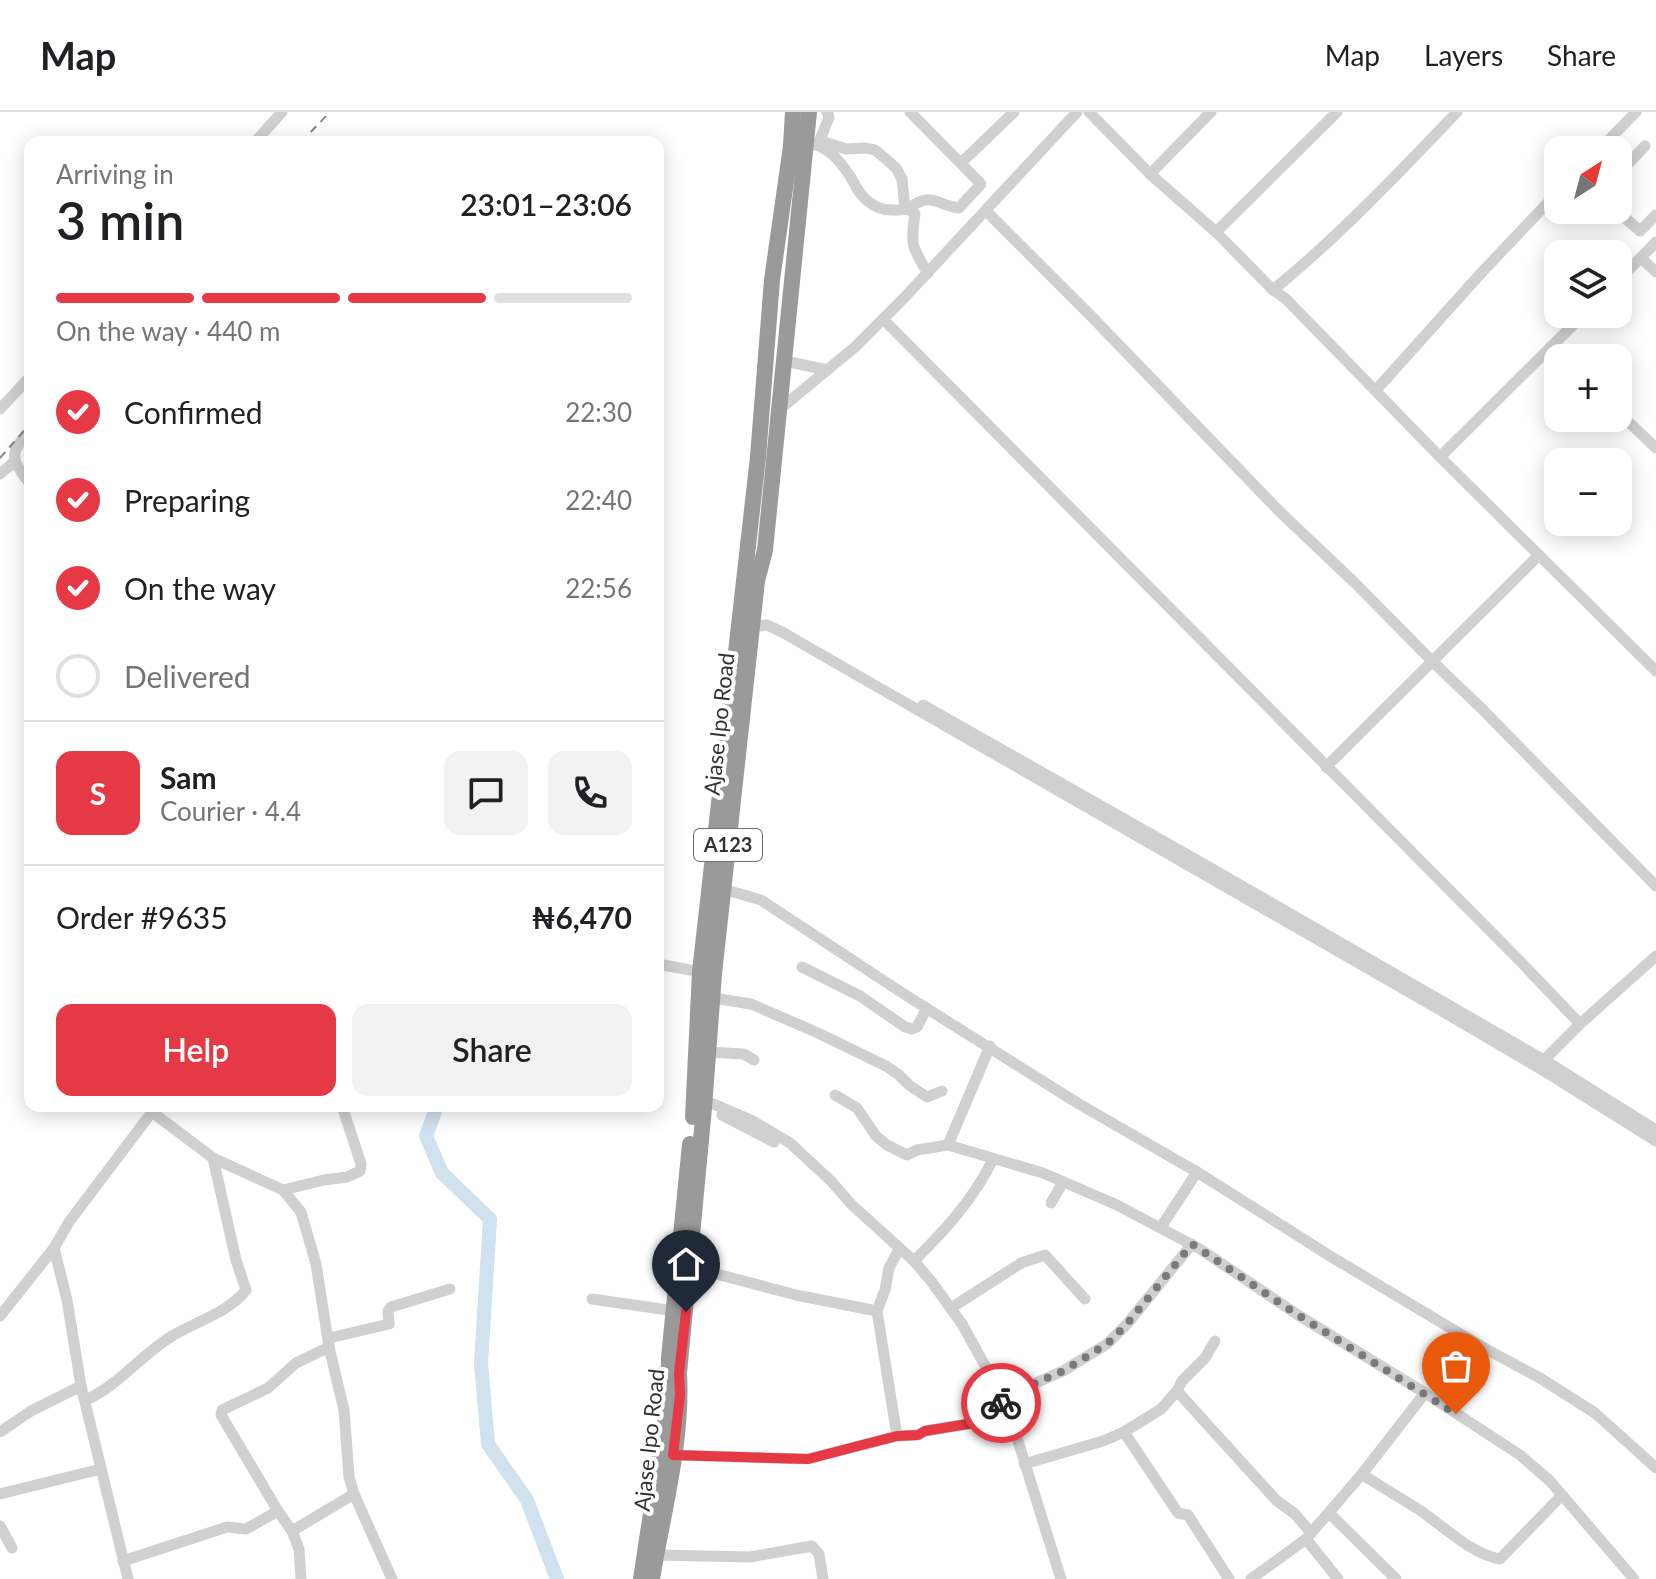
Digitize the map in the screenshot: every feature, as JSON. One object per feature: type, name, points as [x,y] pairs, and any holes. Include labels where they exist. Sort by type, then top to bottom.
[{"type":"highway","name":"Ajase Ipo Road","points":[[641,1579],[673,1455],[680,1395],[679,1373],[690,1267],[707,973],[758,457],[772,280],[793,112]]},
{"type":"highway","name":"Ajase Ipo Road","points":[[652,1579],[669,1358],[699,1103],[709,1052],[713,998],[707,973],[723,889],[757,581],[765,550],[785,361],[815,143],[809,112]]},
{"type":"street","points":[[260,136],[282,112]]},
{"type":"street","points":[[815,143],[829,117],[827,112]]},
{"type":"street","points":[[815,143],[834,156],[870,204],[893,210],[907,208],[920,201],[935,200],[959,208],[981,184],[910,112]]},
{"type":"street","points":[[962,162],[1014,112]]},
{"type":"street","points":[[780,409],[883,319],[987,212],[1077,112]]},
{"type":"street","points":[[1089,112],[1150,174],[1286,299],[1656,671]]},
{"type":"street","points":[[1150,174],[1211,112]]},
{"type":"street","points":[[1216,232],[1337,112]]},
{"type":"street","points":[[1273,290],[1308,262],[1393,180],[1457,112]]},
{"type":"street","points":[[1613,136],[1636,112]]},
{"type":"street","points":[[815,143],[875,150],[896,168],[902,179],[907,208],[915,214],[914,250],[928,273]]},
{"type":"street","points":[[1632,159],[1645,146]]},
{"type":"street","points":[[1376,390],[1544,207]]},
{"type":"street","points":[[987,212],[1278,510],[1492,719],[1656,886]]},
{"type":"street","points":[[1632,224],[1640,231],[1656,215]]},
{"type":"street","points":[[1632,267],[1656,242]]},
{"type":"street","points":[[1641,258],[1656,272]]},
{"type":"street","points":[[883,319],[1580,1024]]},
{"type":"street","points":[[1553,344],[1570,328]]},
{"type":"street","points":[[1440,457],[1544,353]]},
{"type":"street","points":[[785,361],[827,370]]},
{"type":"street","points":[[0,409],[24,383]]},
{"type":"street","points":[[1632,425],[1656,448]]},
{"type":"street","points":[[24,438],[14,449],[13,457],[24,476]]},
{"type":"street","points":[[0,474],[14,462]]},
{"type":"street","points":[[1326,767],[1539,555]]},
{"type":"street","points":[[755,607],[780,625],[1204,863],[1545,1066],[1656,1141]]},
{"type":"street","points":[[752,627],[767,625],[782,632],[1656,1130]]},
{"type":"street","points":[[723,889],[761,900],[1079,1104],[1197,1172],[1484,1348],[1540,1378],[1595,1413],[1656,1468]]},
{"type":"street","points":[[1545,1066],[1580,1024],[1656,956]]},
{"type":"street","points":[[664,965],[707,973]]},
{"type":"street","points":[[802,967],[852,992],[905,1027],[917,1027],[927,1008]]},
{"type":"street","points":[[713,998],[751,1004],[818,1033],[886,1066],[927,1097],[942,1091]]},
{"type":"street","points":[[948,1145],[990,1046]]},
{"type":"street","points":[[709,1052],[744,1054],[754,1060]]},
{"type":"street","points":[[835,1095],[857,1108],[876,1136],[907,1155],[917,1150],[948,1145],[1043,1173],[1117,1205],[1192,1244],[1520,1455],[1550,1481],[1634,1579]]},
{"type":"street","points":[[699,1103],[767,1138],[831,1181],[852,1205],[914,1261],[951,1308],[993,1380],[1013,1425],[1061,1579]]},
{"type":"street","points":[[0,1316],[54,1248],[69,1222],[152,1112]]},
{"type":"street","points":[[158,1112],[213,1158],[283,1190],[301,1212],[316,1264],[344,1410],[349,1477],[392,1579]]},
{"type":"street","points":[[283,1190],[347,1177],[360,1171],[361,1164],[344,1112]]},
{"type":"street","points":[[86,1400],[106,1390],[170,1338],[237,1303],[246,1290],[236,1260],[213,1158]]},
{"type":"street","points":[[914,1261],[952,1223],[983,1181],[993,1159]]},
{"type":"street","points":[[1161,1227],[1197,1172]]},
{"type":"street","points":[[1051,1203],[1063,1182]]},
{"type":"street","points":[[999,1399],[1063,1371],[1107,1344],[1192,1244]]},
{"type":"street","points":[[54,1248],[67,1300],[81,1386],[128,1579]]},
{"type":"street","points":[[897,1436],[877,1311],[889,1268],[899,1249]]},
{"type":"street","points":[[951,1308],[1021,1263],[1045,1255],[1085,1299]]},
{"type":"street","points":[[690,1267],[796,1295],[877,1311]]},
{"type":"street","points":[[301,1579],[299,1549],[292,1531],[221,1415],[222,1410],[268,1388],[296,1363],[329,1343],[389,1324],[388,1311],[391,1307],[450,1289]]},
{"type":"street","points":[[592,1299],[675,1311]]},
{"type":"street","points":[[1024,1464],[1103,1441],[1161,1409],[1205,1358],[1215,1341]]},
{"type":"street","points":[[0,1432],[31,1411],[81,1386]]},
{"type":"street","points":[[1177,1391],[1276,1500],[1295,1514],[1338,1579]]},
{"type":"street","points":[[1251,1579],[1309,1536],[1425,1393]]},
{"type":"street","points":[[673,1455],[808,1459],[897,1436],[918,1435],[925,1431],[980,1422],[1006,1412]]},
{"type":"street","points":[[1124,1432],[1178,1513],[1188,1515],[1229,1579]]},
{"type":"street","points":[[0,1494],[101,1469]]},
{"type":"street","points":[[1362,1474],[1474,1549],[1500,1559],[1562,1495]]},
{"type":"street","points":[[292,1531],[354,1494]]},
{"type":"street","points":[[123,1561],[227,1527],[246,1529],[278,1511]]},
{"type":"street","points":[[1329,1513],[1396,1579]]},
{"type":"street","points":[[0,1526],[12,1548]]},
{"type":"street","points":[[656,1555],[750,1557],[812,1546],[819,1554],[823,1579]]},
{"type":"waterway","points":[[435,1112],[426,1136],[442,1173],[490,1219],[481,1363],[488,1444],[527,1500],[557,1579]]},
{"type":"railway","points":[[307,136],[330,112]]},
{"type":"railway","points":[[0,458],[24,431]]},
{"type":"way so far","points":[[1001,1403],[999,1399],[1063,1371],[1107,1344],[1192,1244],[1456,1414]]},
{"type":"route","points":[[686,1312],[673,1455],[808,1459],[897,1436],[918,1435],[925,1431],[980,1422],[1006,1412],[1001,1403]]}]
